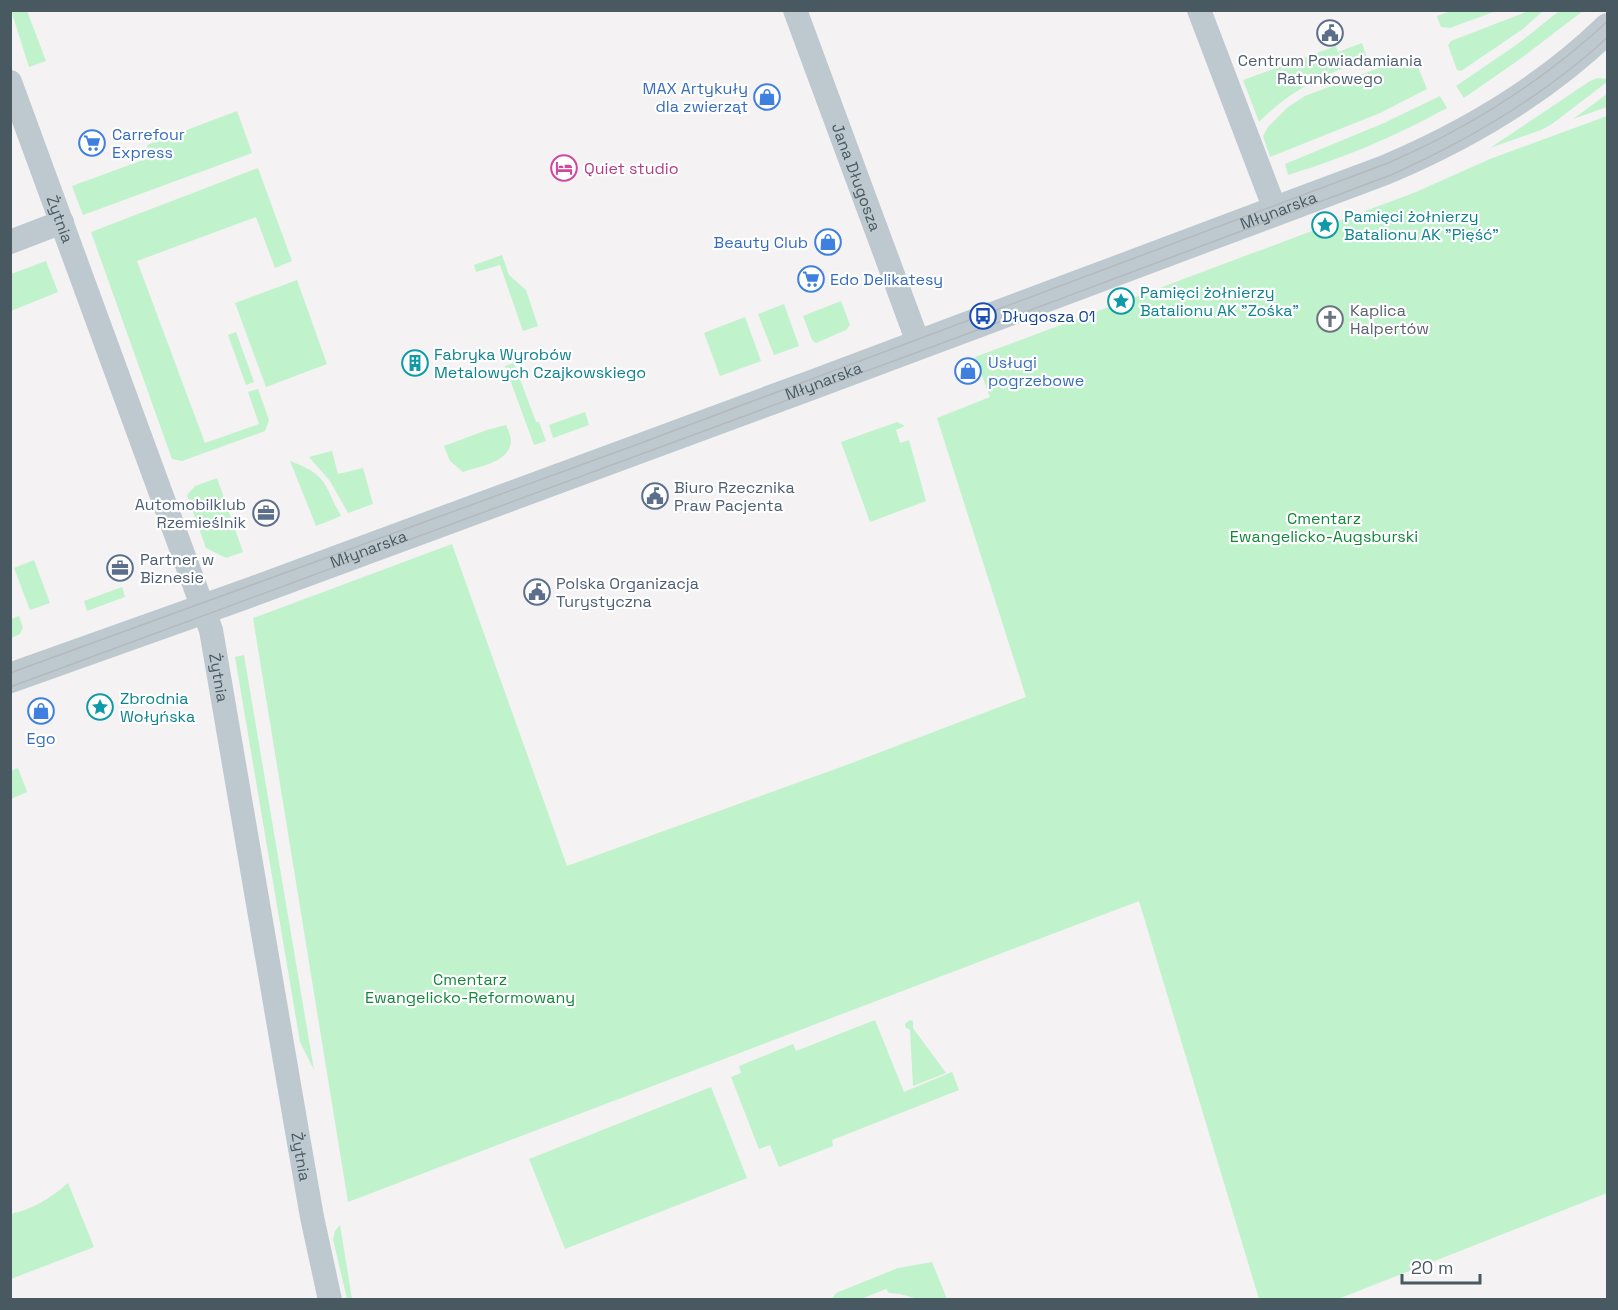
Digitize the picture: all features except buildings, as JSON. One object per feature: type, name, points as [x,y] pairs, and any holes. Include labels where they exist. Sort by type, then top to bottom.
[{"type":"street","name":"Jana Długosza","points":[[795,10],[919,345]]},
{"type":"street","points":[[1199,10],[1276,212]]},
{"type":"street","name":"Młynarska","points":[[10,678],[205,609],[919,345],[1406,161],[1464,134],[1501,112],[1604,38]]},
{"type":"street","name":"Żytnia","points":[[10,82],[212,630],[306,1183],[330,1299]]},
{"type":"street","points":[[10,242],[62,222]]},
{"type":"green space","points":[[11,10],[27,11],[46,61],[29,67]]},
{"type":"green space","points":[[1531,10],[1543,11],[1523,29],[1461,71],[1457,70],[1448,45],[1451,41]]},
{"type":"green space","points":[[1451,11],[1496,11],[1450,28],[1441,27],[1437,16]]},
{"type":"green space","points":[[1559,11],[1583,11],[1464,98],[1456,86],[1519,43]]},
{"type":"green space","points":[[1362,43],[1367,58],[1322,77],[1297,91],[1259,122],[1243,80],[1336,46],[1338,52]]},
{"type":"green space","points":[[1413,55],[1427,89],[1380,113],[1270,157],[1263,136],[1268,127],[1288,107],[1305,96]]},
{"type":"green space","points":[[1598,78],[1607,79],[1607,82],[1552,124],[1490,148],[1590,81]]},
{"type":"green space","points":[[1607,94],[1607,107],[1573,119]]},
{"type":"green space","points":[[1440,96],[1447,108],[1350,154],[1288,175],[1285,164],[1384,123]]},
{"type":"green space","points":[[237,111],[252,153],[83,215],[72,186],[151,157],[147,145]]},
{"type":"green space","name":"Cmentarz Ewangelicko-Augsburski","points":[[1607,116],[1607,1193],[1338,1299],[1259,1299],[1139,901],[348,1202],[253,618],[452,544],[567,866],[841,767],[1026,697],[937,418],[990,397],[975,357],[1416,192],[1490,159]]},
{"type":"green space","points":[[258,168],[292,261],[275,268],[256,217],[137,261],[205,443],[259,424],[248,392],[258,389],[269,420],[265,431],[182,461],[172,459],[91,232]]},
{"type":"green space","points":[[502,255],[509,275],[526,290],[538,326],[523,331],[500,265],[476,272],[474,265]]},
{"type":"green space","points":[[46,261],[58,292],[11,311],[11,274]]},
{"type":"green space","points":[[297,280],[327,364],[266,387],[235,303]]},
{"type":"green space","points":[[841,301],[850,325],[846,330],[816,343],[812,340],[803,316]]},
{"type":"green space","points":[[784,304],[799,346],[774,355],[758,314]]},
{"type":"green space","points":[[745,317],[761,361],[720,376],[704,333]]},
{"type":"green space","points":[[236,332],[254,382],[246,385],[228,335]]},
{"type":"green space","points":[[514,363],[536,422],[539,422],[546,441],[534,445],[505,366]]},
{"type":"green space","points":[[585,412],[589,425],[553,438],[549,425]]},
{"type":"green space","points":[[897,422],[905,426],[896,430],[900,443],[909,440],[926,501],[870,522],[841,442]]},
{"type":"green space","points":[[506,425],[511,439],[510,447],[501,458],[463,472],[450,461],[444,446]]},
{"type":"green space","points":[[332,451],[338,474],[363,468],[373,504],[348,513],[330,481],[309,457]]},
{"type":"green space","points":[[290,461],[303,466],[324,482],[341,516],[316,526]]},
{"type":"green space","points":[[217,478],[243,552],[226,558],[206,548],[187,495],[195,486]]},
{"type":"green space","points":[[34,560],[50,603],[30,610],[14,568]]},
{"type":"green space","points":[[122,587],[125,597],[87,611],[84,601]]},
{"type":"green space","points":[[19,616],[23,628],[20,634],[11,638],[11,619]]},
{"type":"green space","points":[[244,655],[314,1070],[300,1042],[235,657]]},
{"type":"green space","points":[[18,768],[27,792],[11,799],[11,771]]},
{"type":"green space","points":[[875,1020],[904,1092],[952,1072],[959,1090],[832,1140],[833,1146],[779,1167],[770,1145],[759,1149],[731,1077],[741,1073],[739,1066],[793,1044],[796,1051]]},
{"type":"green space","points":[[910,1020],[913,1021],[913,1028],[946,1073],[913,1086],[910,1030],[905,1024]]},
{"type":"green space","points":[[711,1087],[747,1178],[565,1249],[529,1159]]},
{"type":"green space","points":[[68,1183],[94,1247],[11,1279],[11,1214],[41,1202]]},
{"type":"green space","points":[[340,1225],[352,1299],[347,1299],[333,1239]]},
{"type":"green space","points":[[932,1262],[947,1299],[918,1299],[889,1293],[886,1289],[861,1299],[832,1299],[836,1293],[898,1268]]},
{"type":"tram line","points":[[10,673],[633,446],[1388,163],[1476,119],[1504,101],[1558,64],[1608,21]]},
{"type":"tram line","points":[[10,687],[1391,175],[1449,147],[1505,115],[1558,79],[1608,37]]},
{"type":"place","name":"Centrum Powiadamiania Ratunkowego","points":[[1330,33]]},
{"type":"place","name":"MAX Artykuły dla zwierząt","points":[[767,97]]},
{"type":"place","name":"Carrefour Express","points":[[92,143]]},
{"type":"place","name":"Quiet studio","points":[[564,168]]},
{"type":"place","name":"Pamięci żołnierzy Batalionu AK \"Pięść\"","points":[[1325,225]]},
{"type":"place","name":"Beauty Club","points":[[828,242]]},
{"type":"place","name":"Edo Delikatesy","points":[[811,279]]},
{"type":"place","name":"Pamięci żołnierzy Batalionu AK \"Zośka\"","points":[[1121,301]]},
{"type":"place","name":"Długosza 01","points":[[983,316]]},
{"type":"place","name":"Kaplica Halpertów","points":[[1330,319]]},
{"type":"place","name":"Fabryka Wyrobów Metalowych Czajkowskiego","points":[[415,363]]},
{"type":"place","name":"Usługi pogrzebowe","points":[[968,371]]},
{"type":"place","name":"Biuro Rzecznika Praw Pacjenta","points":[[655,496]]},
{"type":"place","name":"Automobilklub Rzemieślnik","points":[[266,513]]},
{"type":"place","name":"Partner w Biznesie","points":[[120,568]]},
{"type":"place","name":"Polska Organizacja Turystyczna","points":[[537,592]]},
{"type":"place","name":"Zbrodnia Wołyńska","points":[[100,707]]},
{"type":"place","name":"Ego","points":[[41,711]]},
{"type":"park label","name":"Cmentarz Ewangelicko-Reformowany","points":[[470,988]]}]
